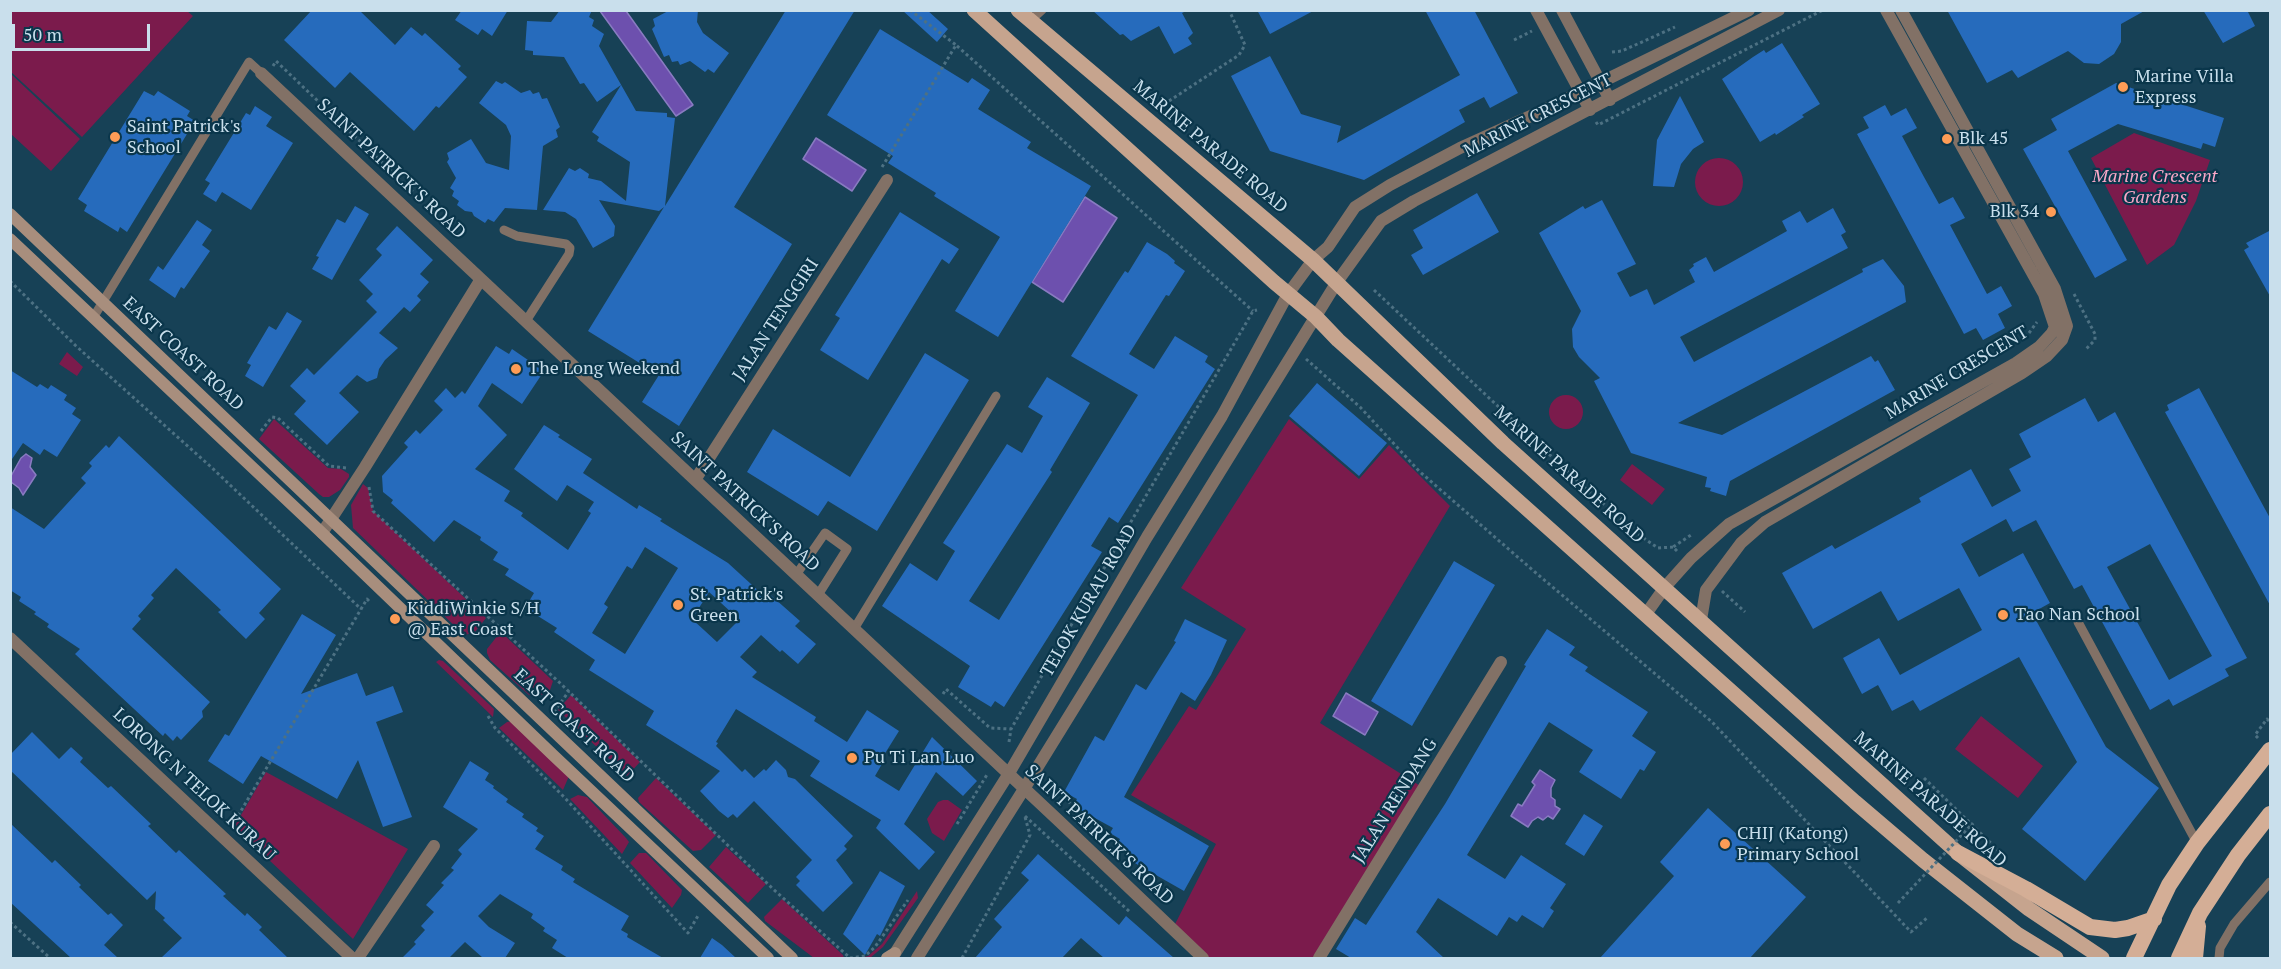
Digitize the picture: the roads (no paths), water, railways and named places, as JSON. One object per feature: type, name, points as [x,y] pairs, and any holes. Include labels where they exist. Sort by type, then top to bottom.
[{"type":"highway","points":[[2134,958],[2169,885],[2197,843],[2271,750]]},
{"type":"highway","points":[[2179,958],[2200,913],[2238,855],[2271,814]]},
{"type":"highway","points":[[1958,853],[2026,889],[2090,927],[2115,930],[2154,919]]},
{"type":"highway","points":[[2195,958],[2200,913]]},
{"type":"main road","points":[[974,10],[1316,317],[1355,356],[1855,802],[1923,860],[2018,934],[2056,958]]},
{"type":"main road","name":"MARINE PARADE ROAD","points":[[1024,16],[1313,260],[1503,443],[1958,853],[2029,909],[2102,958]]},
{"type":"main road","name":"EAST COAST ROAD","points":[[10,214],[788,954],[799,958]]},
{"type":"main road","name":"EAST COAST ROAD","points":[[10,239],[768,958]]},
{"type":"street","points":[[1536,10],[1590,110]]},
{"type":"street","points":[[1562,10],[1610,100]]},
{"type":"street","name":"MARINE CRESCENT","points":[[1313,260],[1328,247],[1355,207],[1390,185],[1460,148],[1601,83],[1749,10]]},
{"type":"street","name":"MARINE CRESCENT","points":[[1337,282],[1381,221],[1443,185],[1779,10]]},
{"type":"street","name":"MARINE CRESCENT","points":[[1646,614],[1665,587],[1688,562],[1729,524],[2016,363],[2039,347],[2055,327],[2044,294],[1886,10]]},
{"type":"street","name":"MARINE CRESCENT","points":[[1701,620],[1706,590],[1741,543],[1765,522],[2022,373],[2048,356],[2062,340],[2067,326],[2055,289],[1901,10]]},
{"type":"street","name":"SAINT PATRICK'S ROAD","points":[[261,73],[1203,958]]},
{"type":"street","name":"JALAN TENGGIRI","points":[[695,480],[887,180]]},
{"type":"street","name":"TELOK KURAU ROAD","points":[[892,957],[1008,775],[1147,537],[1222,416],[1288,294],[1313,260]]},
{"type":"street","points":[[322,533],[360,476],[481,279]]},
{"type":"street","points":[[917,958],[1337,282]]},
{"type":"street","name":"LORONG N TELOK KURAU","points":[[10,638],[352,958]]},
{"type":"street","name":"JALAN RENDANG","points":[[1319,958],[1501,662]]},
{"type":"street","points":[[358,958],[434,846]]},
{"type":"lane","points":[[1024,16],[1042,10]]},
{"type":"lane","points":[[93,318],[249,62],[261,73]]},
{"type":"lane","points":[[504,230],[517,236],[566,244],[570,248],[569,254],[526,321]]},
{"type":"lane","points":[[854,629],[996,396]]},
{"type":"lane","points":[[796,575],[825,533],[847,549],[818,596]]},
{"type":"lane","points":[[2078,622],[2197,843]]},
{"type":"lane","points":[[2219,958],[2220,948],[2234,924],[2271,882]]},
{"type":"place","name":"Marine Villa Express","points":[[2123,87]]},
{"type":"place","name":"Saint Patrick's School","points":[[115,137]]},
{"type":"place","name":"Blk 45","points":[[1947,139]]},
{"type":"place","name":"Blk 34","points":[[2051,212]]},
{"type":"place","name":"The Long Weekend","points":[[516,369]]},
{"type":"place","name":"St. Patrick's Green","points":[[678,605]]},
{"type":"place","name":"Tao Nan School","points":[[2003,615]]},
{"type":"place","name":"KiddiWinkie S/H @ East Coast","points":[[395,619]]},
{"type":"place","name":"Pu Ti Lan Luo","points":[[852,758]]},
{"type":"place","name":"CHIJ (Katong) Primary School","points":[[1725,844]]},
{"type":"park label","name":"Marine Crescent Gardens","points":[[2155,187]]}]
